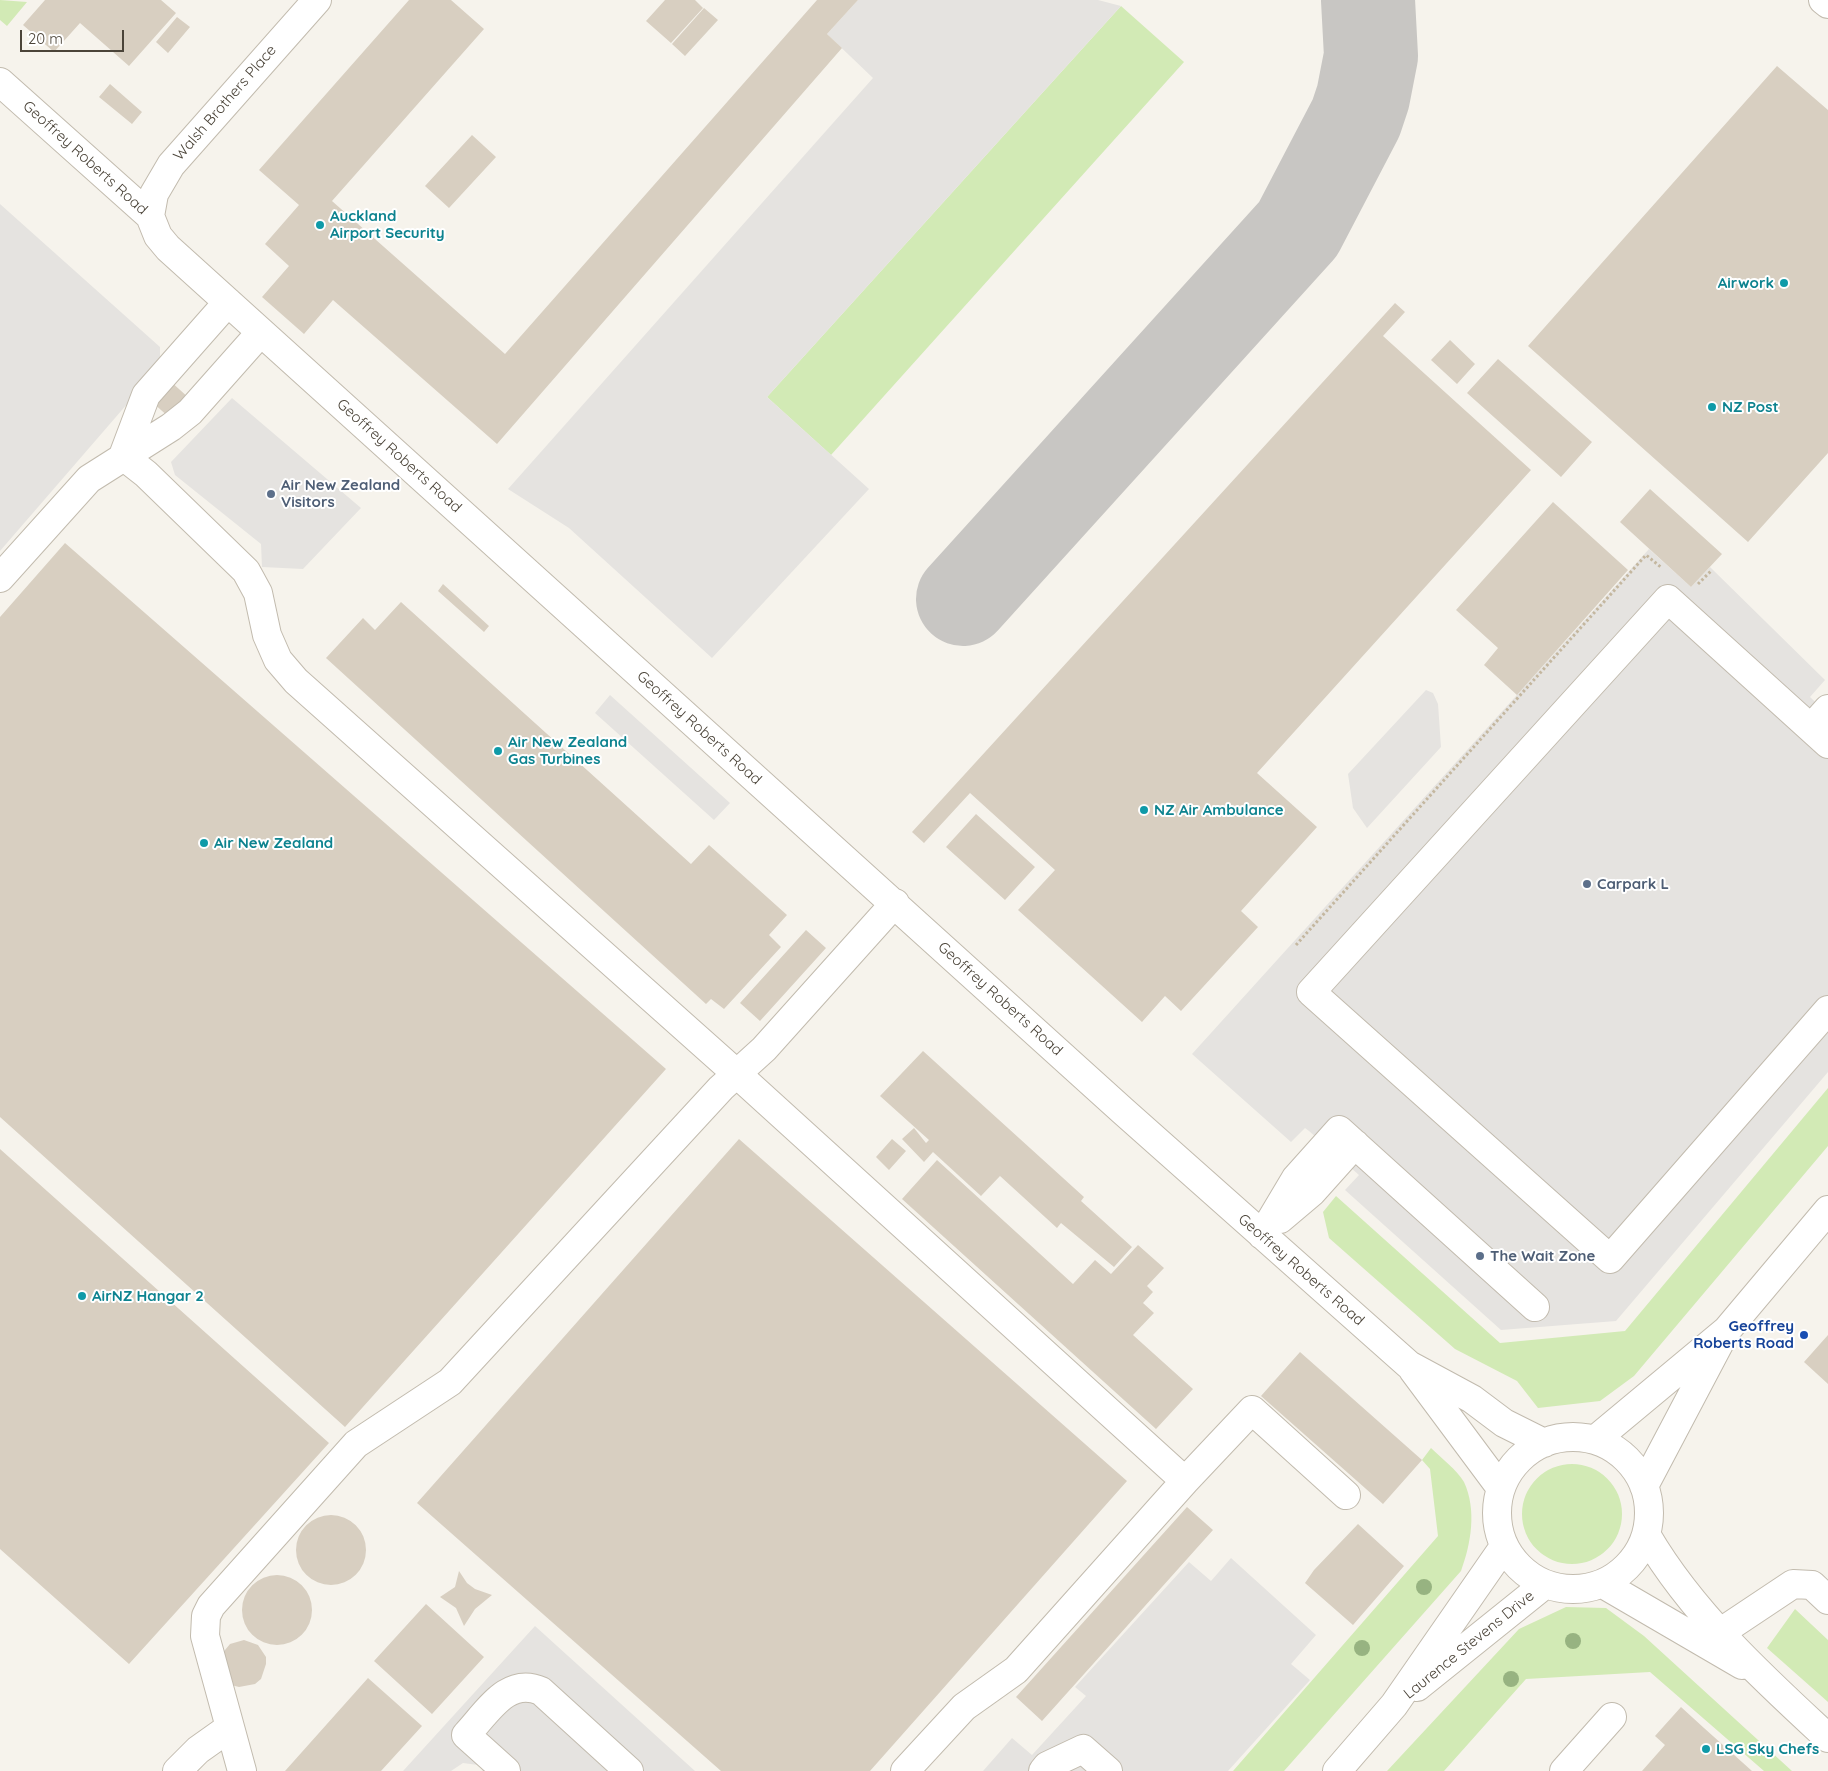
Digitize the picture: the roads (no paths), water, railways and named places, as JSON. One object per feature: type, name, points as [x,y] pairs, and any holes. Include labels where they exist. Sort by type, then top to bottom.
[{"type":"street","name":"Walsh Brothers Place","points":[[150,216],[154,194],[171,165],[317,0]]},
{"type":"street","points":[[1823,0],[1828,4]]},
{"type":"street","name":"Geoffrey Roberts Road","points":[[0,82],[150,216],[158,236],[168,248],[1262,1236],[1409,1365],[1500,1487]]},
{"type":"street","points":[[124,456],[146,395],[228,302]]},
{"type":"street","points":[[0,578],[78,490],[90,479],[171,427],[190,412],[261,332]]},
{"type":"street","points":[[124,456],[146,474],[246,571],[258,593],[267,634],[278,660],[296,681],[737,1074],[1185,1481]]},
{"type":"street","points":[[1824,733],[1668,599],[1311,992],[1610,1260],[1828,1010]]},
{"type":"street","points":[[242,1771],[229,1728],[204,1628],[206,1616],[211,1606],[356,1444],[450,1382],[720,1088],[764,1049],[895,903]]},
{"type":"street","points":[[1262,1236],[1312,1192],[1355,1144],[1535,1307]]},
{"type":"street","points":[[1596,1439],[1727,1330],[1828,1210]]},
{"type":"street","points":[[1644,1486],[1727,1330]]},
{"type":"street","name":"Geoffrey Roberts Road","points":[[1409,1365],[1472,1399],[1504,1423],[1544,1443]]},
{"type":"street","points":[[904,1771],[964,1706],[1008,1678],[1016,1670],[1185,1481],[1252,1410],[1346,1495]]},
{"type":"street","points":[[1596,1439],[1621,1454],[1637,1472],[1644,1486],[1649,1518],[1647,1536],[1632,1562],[1603,1584],[1586,1588],[1564,1588],[1544,1585],[1520,1570],[1503,1548],[1498,1529],[1497,1506],[1500,1487],[1508,1472],[1526,1452],[1544,1443],[1559,1440],[1596,1439]]},
{"type":"street","points":[[1647,1536],[1678,1583],[1758,1674],[1828,1738]]},
{"type":"street","name":"Laurence Stevens Drive","points":[[1337,1771],[1394,1705],[1503,1548]]},
{"type":"street","points":[[1603,1584],[1758,1674]]},
{"type":"street","points":[[1721,1632],[1793,1584],[1812,1585],[1828,1600]]},
{"type":"street","name":"Laurence Stevens Drive","points":[[1394,1705],[1544,1585]]},
{"type":"street","points":[[506,1771],[466,1735],[504,1694],[522,1686],[541,1691],[629,1771]]},
{"type":"street","points":[[1564,1771],[1612,1716]]},
{"type":"street","points":[[177,1771],[198,1750],[229,1728]]},
{"type":"street","points":[[1043,1771],[1048,1766],[1083,1749],[1108,1771]]},
{"type":"place","name":"Auckland Airport Security","points":[[320,225]]},
{"type":"place","name":"Airwork","points":[[1784,283]]},
{"type":"place","name":"NZ Post","points":[[1712,407]]},
{"type":"place","name":"Air New Zealand Visitors","points":[[271,494]]},
{"type":"place","name":"Air New Zealand Gas Turbines","points":[[498,751]]},
{"type":"place","name":"NZ Air Ambulance","points":[[1144,810]]},
{"type":"place","name":"Air New Zealand","points":[[204,843]]},
{"type":"place","name":"Carpark L","points":[[1587,884]]},
{"type":"place","name":"The Wait Zone","points":[[1480,1256]]},
{"type":"place","name":"AirNZ Hangar 2","points":[[82,1296]]},
{"type":"place","name":"Geoffrey Roberts Road","points":[[1804,1335]]},
{"type":"place","name":"LSG Sky Chefs","points":[[1706,1749]]}]
